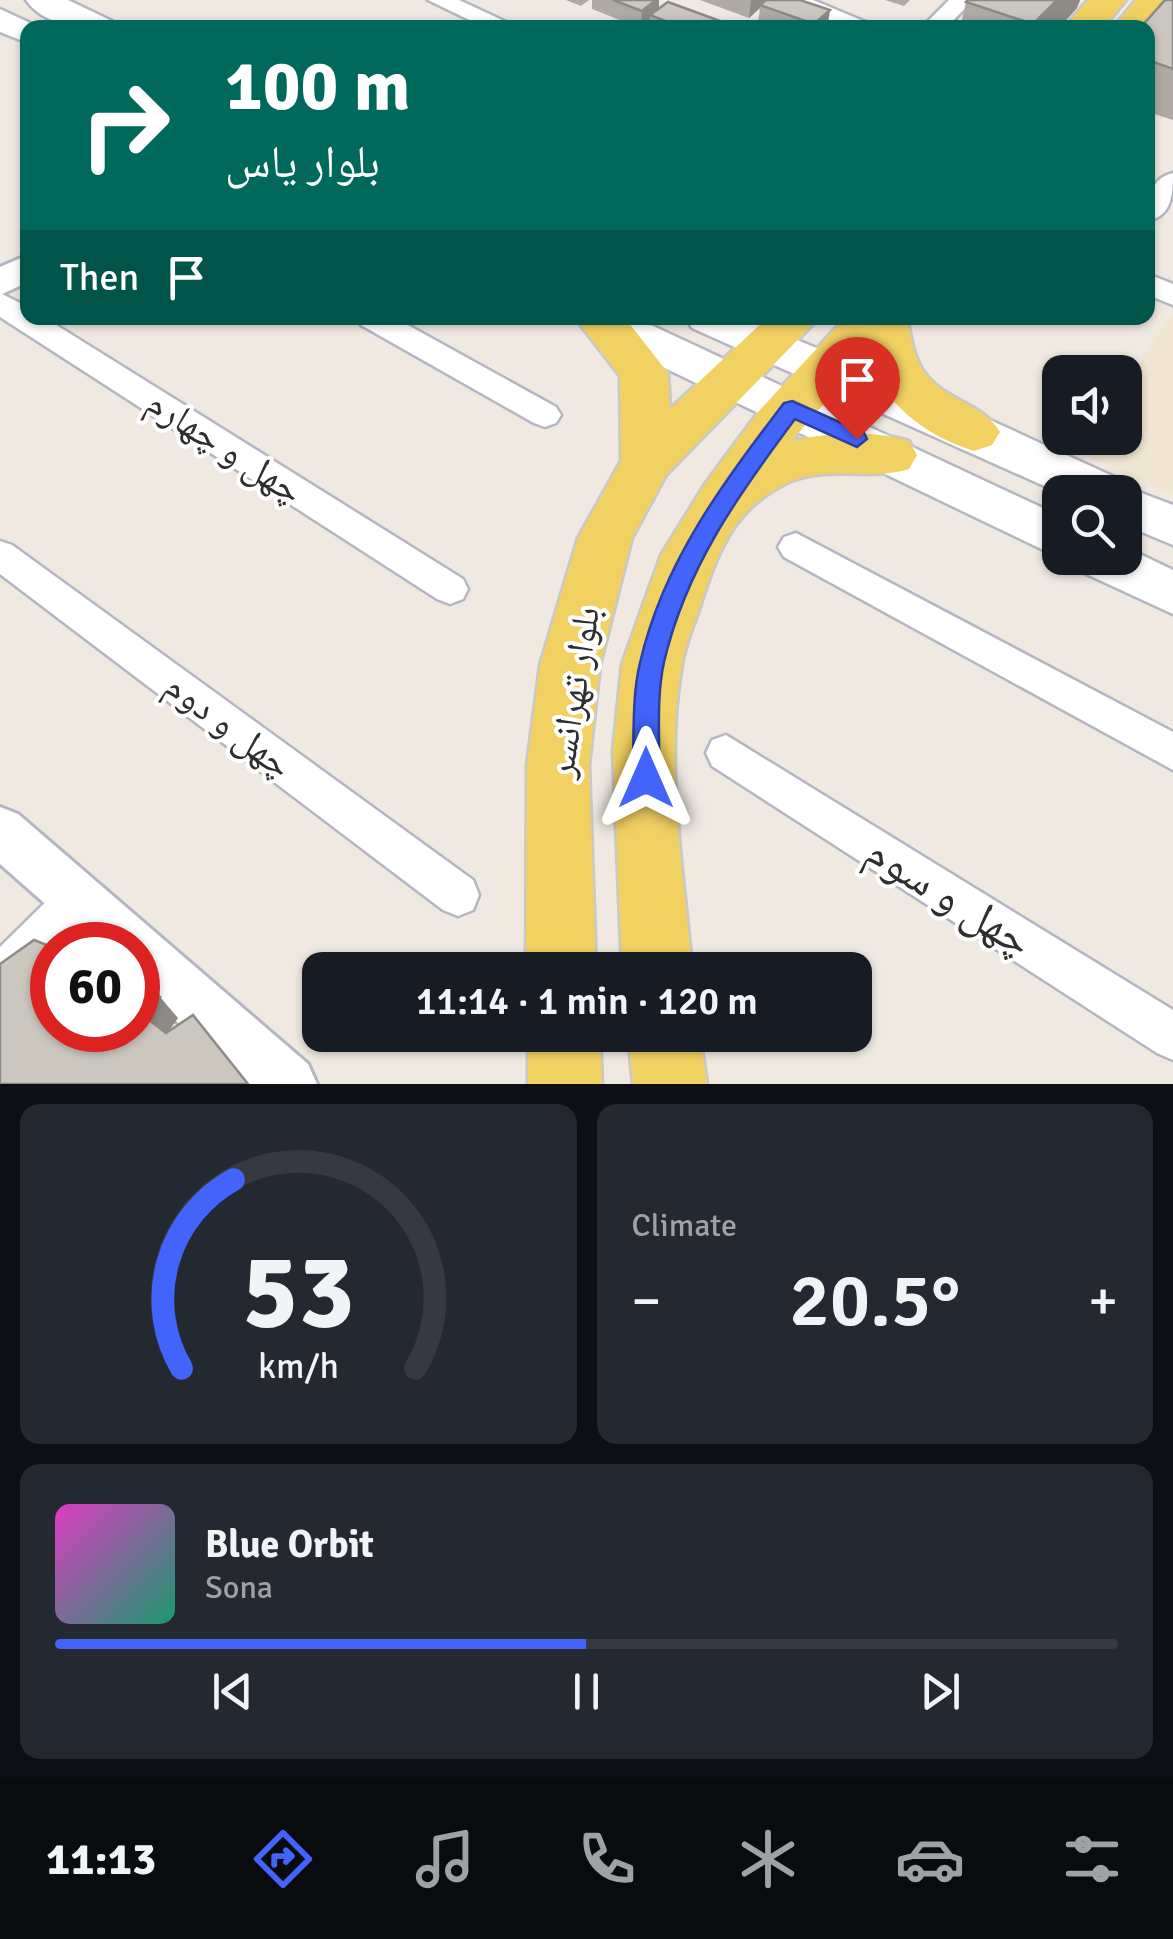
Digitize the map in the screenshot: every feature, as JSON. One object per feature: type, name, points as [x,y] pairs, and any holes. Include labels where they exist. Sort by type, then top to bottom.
[{"type":"main road","points":[[42,0],[83,20]]},
{"type":"main road","points":[[1089,20],[1108,0]]},
{"type":"main road","points":[[1138,20],[1155,0]]},
{"type":"main road","points":[[606,325],[644,372],[641,473]]},
{"type":"main road","points":[[614,325],[729,383],[809,390],[974,432]]},
{"type":"main road","points":[[744,325],[780,332],[809,390],[891,455],[1042,529]]},
{"type":"main road","name":"بلوار تهرانسر","points":[[656,952],[644,751],[652,664],[689,556],[724,498],[866,325]]},
{"type":"main road","points":[[885,325],[890,358],[914,397],[974,432],[1066,475]]},
{"type":"main road","name":"بلوار تهرانسر","points":[[561,952],[558,765],[580,614],[605,538],[641,473],[780,332]]},
{"type":"main road","points":[[641,473],[680,446],[703,442],[722,450],[731,460],[724,498]]},
{"type":"main road","points":[[724,498],[779,462],[833,454],[891,455]]},
{"type":"main road","points":[[1142,512],[1173,526]]},
{"type":"main road","points":[[1135,575],[1173,593]]},
{"type":"main road","points":[[565,1052],[566,1084]]},
{"type":"main road","points":[[666,1052],[670,1084]]},
{"type":"street","points":[[439,0],[488,20]]},
{"type":"street","points":[[791,0],[847,20]]},
{"type":"street","points":[[941,20],[962,0]]},
{"type":"street","points":[[1155,204],[1173,180]]},
{"type":"street","name":"چهل و چهارم","points":[[34,325],[450,590]]},
{"type":"street","points":[[384,325],[545,415]]},
{"type":"street","points":[[796,547],[1173,752]]},
{"type":"street","name":"چهل و دوم","points":[[0,555],[458,894]]},
{"type":"street","name":"چهل و سوم","points":[[726,753],[1173,1037]]},
{"type":"street","points":[[0,832],[107,922]]},
{"type":"street","points":[[0,978],[80,898]]},
{"type":"street","points":[[160,969],[288,1084]]},
{"type":"shaded area","points":[[1173,313],[1173,495],[1142,481],[1142,475],[1129,475],[1084,455],[1142,455],[1142,360]]},
{"type":"building","points":[[613,0],[656,0],[642,11]]},
{"type":"building","points":[[766,0],[800,0],[830,10],[819,20],[803,20],[760,5]]},
{"type":"building","points":[[1057,0],[1037,20],[1021,20],[966,2]]},
{"type":"building","points":[[1165,0],[1173,0],[1173,69],[1155,63],[1155,20],[1147,20]]},
{"type":"building","points":[[668,2],[717,20],[663,20],[650,15]]},
{"type":"building","points":[[30,943],[30,1052],[160,1052],[160,1028],[166,1033],[193,1015],[248,1084],[0,1084],[0,964]]},
{"type":"route","points":[[646,778],[644,751],[652,664],[689,556],[724,498],[792,408],[857,439]]}]
